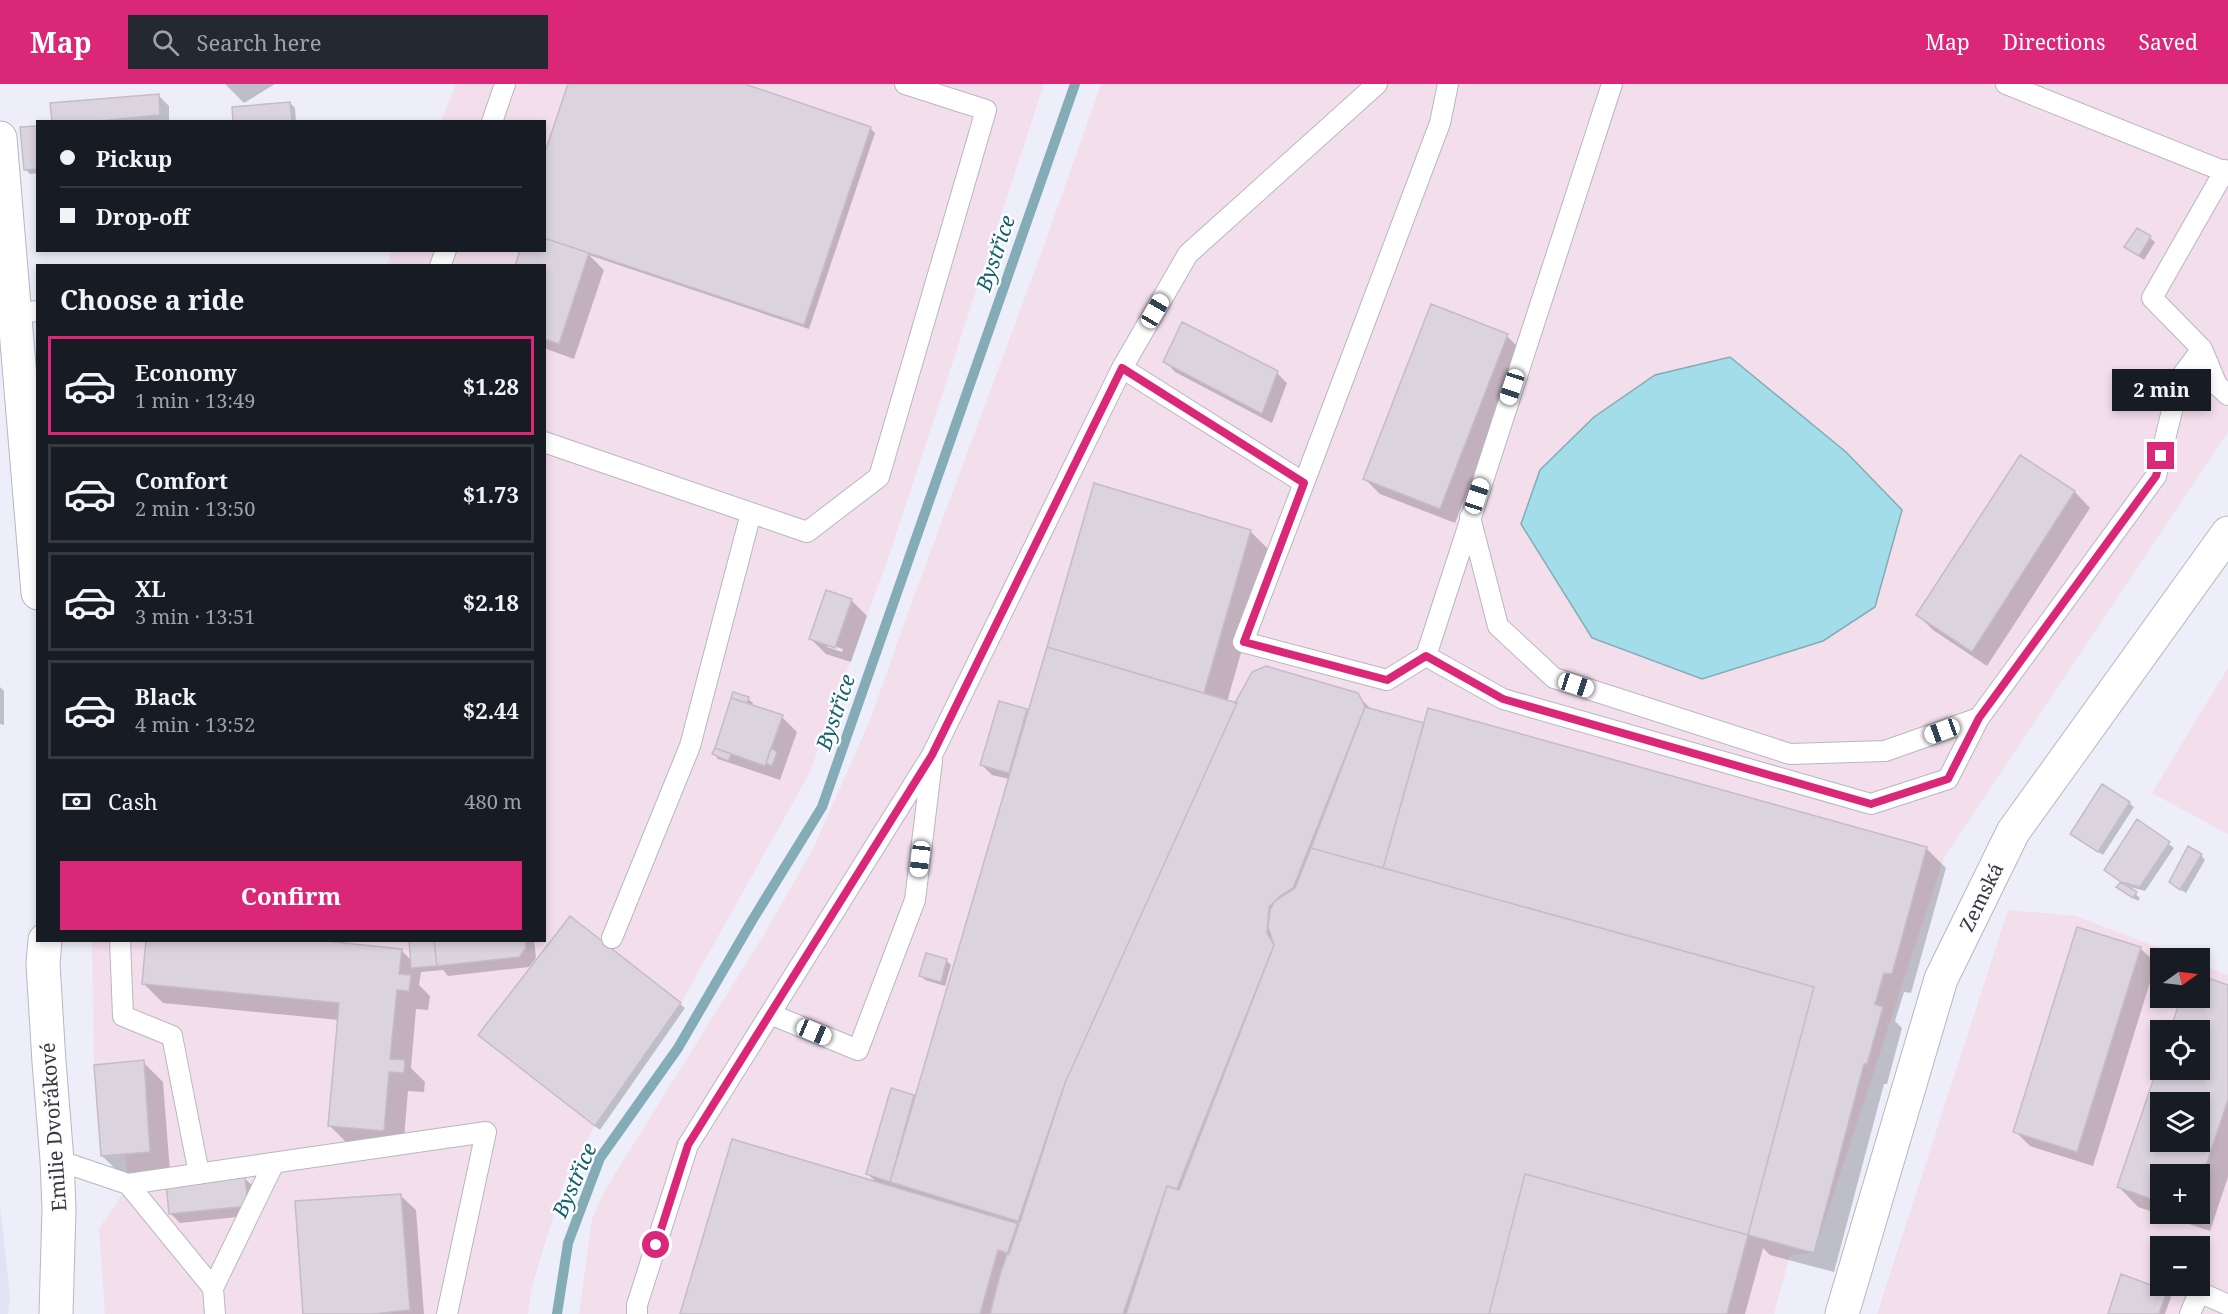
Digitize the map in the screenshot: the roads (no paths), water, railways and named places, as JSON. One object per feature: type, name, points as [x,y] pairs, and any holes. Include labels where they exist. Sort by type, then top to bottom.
[{"type":"street","points":[[0,138],[26,312],[36,546]]},
{"type":"street","name":"Zemská","points":[[1842,1314],[1941,979],[2008,842],[2049,781],[2228,533]]},
{"type":"street","name":"Emilie Dvořákové","points":[[45,942],[43,964],[48,1062],[59,1209],[56,1314]]},
{"type":"lane","points":[[493,120],[505,84]]},
{"type":"lane","points":[[546,443],[807,532],[879,477],[986,110],[905,84]]},
{"type":"lane","points":[[637,1314],[637,1305],[688,1145],[932,755],[1122,368],[1188,254],[1377,84]]},
{"type":"lane","points":[[1448,84],[1440,123],[1244,642],[1387,680],[1426,656],[1612,84]]},
{"type":"lane","points":[[2006,84],[2226,172],[2152,298],[2202,349],[2217,385],[2228,395]]},
{"type":"lane","points":[[1426,656],[1503,699],[1871,804],[1948,779],[1979,718],[2156,476],[2180,378],[2202,349]]},
{"type":"lane","points":[[1122,368],[1304,483]]},
{"type":"lane","points":[[612,938],[690,746],[751,513]]},
{"type":"lane","points":[[1470,517],[1498,626],[1554,678],[1790,754],[1885,751],[1979,718]]},
{"type":"lane","points":[[770,1014],[858,1050],[915,900],[932,755]]},
{"type":"lane","points":[[120,942],[123,1016],[172,1036],[199,1174]]},
{"type":"lane","points":[[57,1160],[128,1184],[486,1132],[447,1314]]},
{"type":"lane","points":[[215,1314],[213,1288],[274,1163]]},
{"type":"lane","points":[[128,1184],[213,1288]]},
{"type":"lane","points":[[2190,1314],[2199,1292],[2228,1305]]},
{"type":"water","points":[[1730,357],[1846,452],[1902,510],[1875,607],[1823,641],[1702,679],[1592,638],[1521,524],[1540,470],[1594,417],[1655,375]]},
{"type":"waterway","name":"Bystřice","points":[[557,1314],[568,1243],[600,1158],[678,1048],[822,807],[1075,84]]}]
